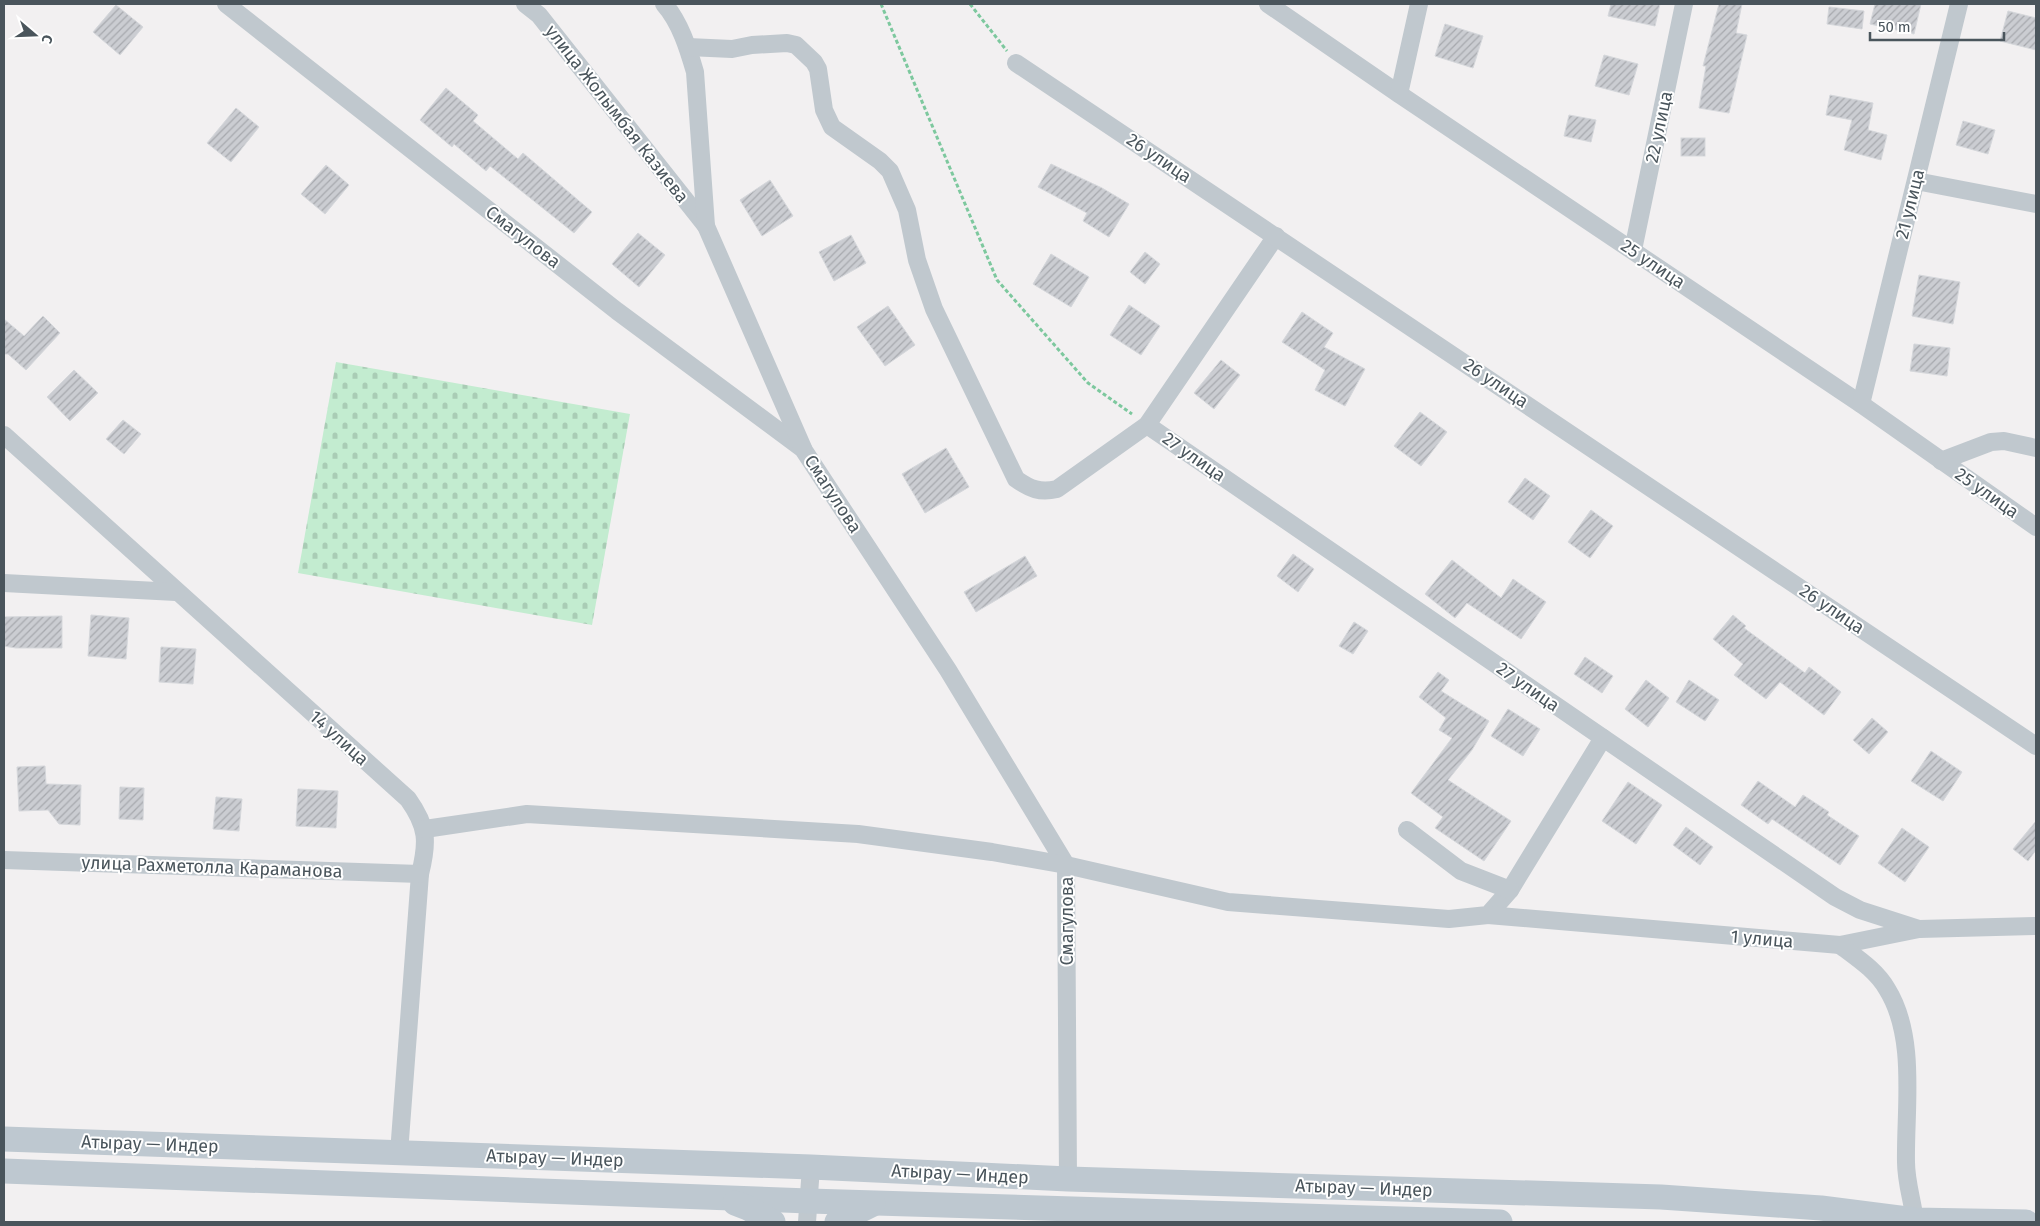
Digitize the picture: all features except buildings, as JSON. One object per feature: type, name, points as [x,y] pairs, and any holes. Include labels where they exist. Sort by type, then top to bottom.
[{"type":"main road","name":"Атырау — Индер","points":[[4,1139],[810,1167],[1068,1179],[1661,1197],[1821,1208],[1907,1221],[2026,1222]]},
{"type":"main road","name":"Атырау — Индер","points":[[4,1171],[718,1198],[808,1211],[875,1203],[1500,1222]]},
{"type":"main road","points":[[718,1198],[748,1208],[773,1222]]},
{"type":"main road","points":[[837,1222],[875,1203]]},
{"type":"street","name":"Смагулова","points":[[226,4],[617,311],[804,450],[948,670],[1066,865],[1068,1179]]},
{"type":"street","name":"улица Жолымбая Казиева","points":[[525,4],[539,15],[706,226],[804,450]]},
{"type":"street","name":"улица Жолымбая Казиева","points":[[664,4],[670,11],[688,48],[695,72],[706,226]]},
{"type":"street","name":"25 улица","points":[[1268,4],[1861,404],[2036,527]]},
{"type":"street","points":[[1399,94],[1419,4]]},
{"type":"street","name":"22 улица","points":[[1633,250],[1684,4]]},
{"type":"street","name":"21 улица","points":[[1861,404],[1959,4]]},
{"type":"street","points":[[688,48],[732,49],[752,45],[787,43],[796,45],[814,62],[818,69],[824,110],[832,127],[880,161],[890,171],[907,210],[917,260],[934,309],[1016,479],[1029,488],[1043,492],[1057,489],[1147,425],[1276,236]]},
{"type":"street","name":"26 улица","points":[[1016,63],[2036,746]]},
{"type":"street","points":[[1916,181],[2036,204]]},
{"type":"street","name":"27 улица","points":[[1147,425],[1835,897],[1860,910],[1919,929]]},
{"type":"street","name":"14 улица","points":[[4,435],[408,800],[418,813],[425,829],[426,851],[420,874],[399,1153]]},
{"type":"street","points":[[1941,461],[1991,442],[2004,441],[2036,448]]},
{"type":"street","points":[[4,583],[176,592]]},
{"type":"street","points":[[1488,915],[1510,890],[1603,738]]},
{"type":"street","name":"1 улица","points":[[425,829],[527,814],[688,822],[858,834],[992,852],[1066,865],[1228,902],[1449,919],[1488,915],[1840,946],[1919,929],[2036,926]]},
{"type":"street","points":[[1407,830],[1461,872],[1510,890]]},
{"type":"street","name":"улица Рахметолла Караманова","points":[[4,860],[420,874]]},
{"type":"street","points":[[1840,946],[1871,969],[1888,989],[1900,1018],[1906,1054],[1907,1221]]},
{"type":"street","points":[[808,1211],[810,1167]]},
{"type":"path","points":[[880,4],[996,280],[1088,383],[1147,425]]},
{"type":"path","points":[[970,4],[1016,63]]},
{"type":"green space","points":[[336,362],[630,414],[592,625],[298,573]]}]
